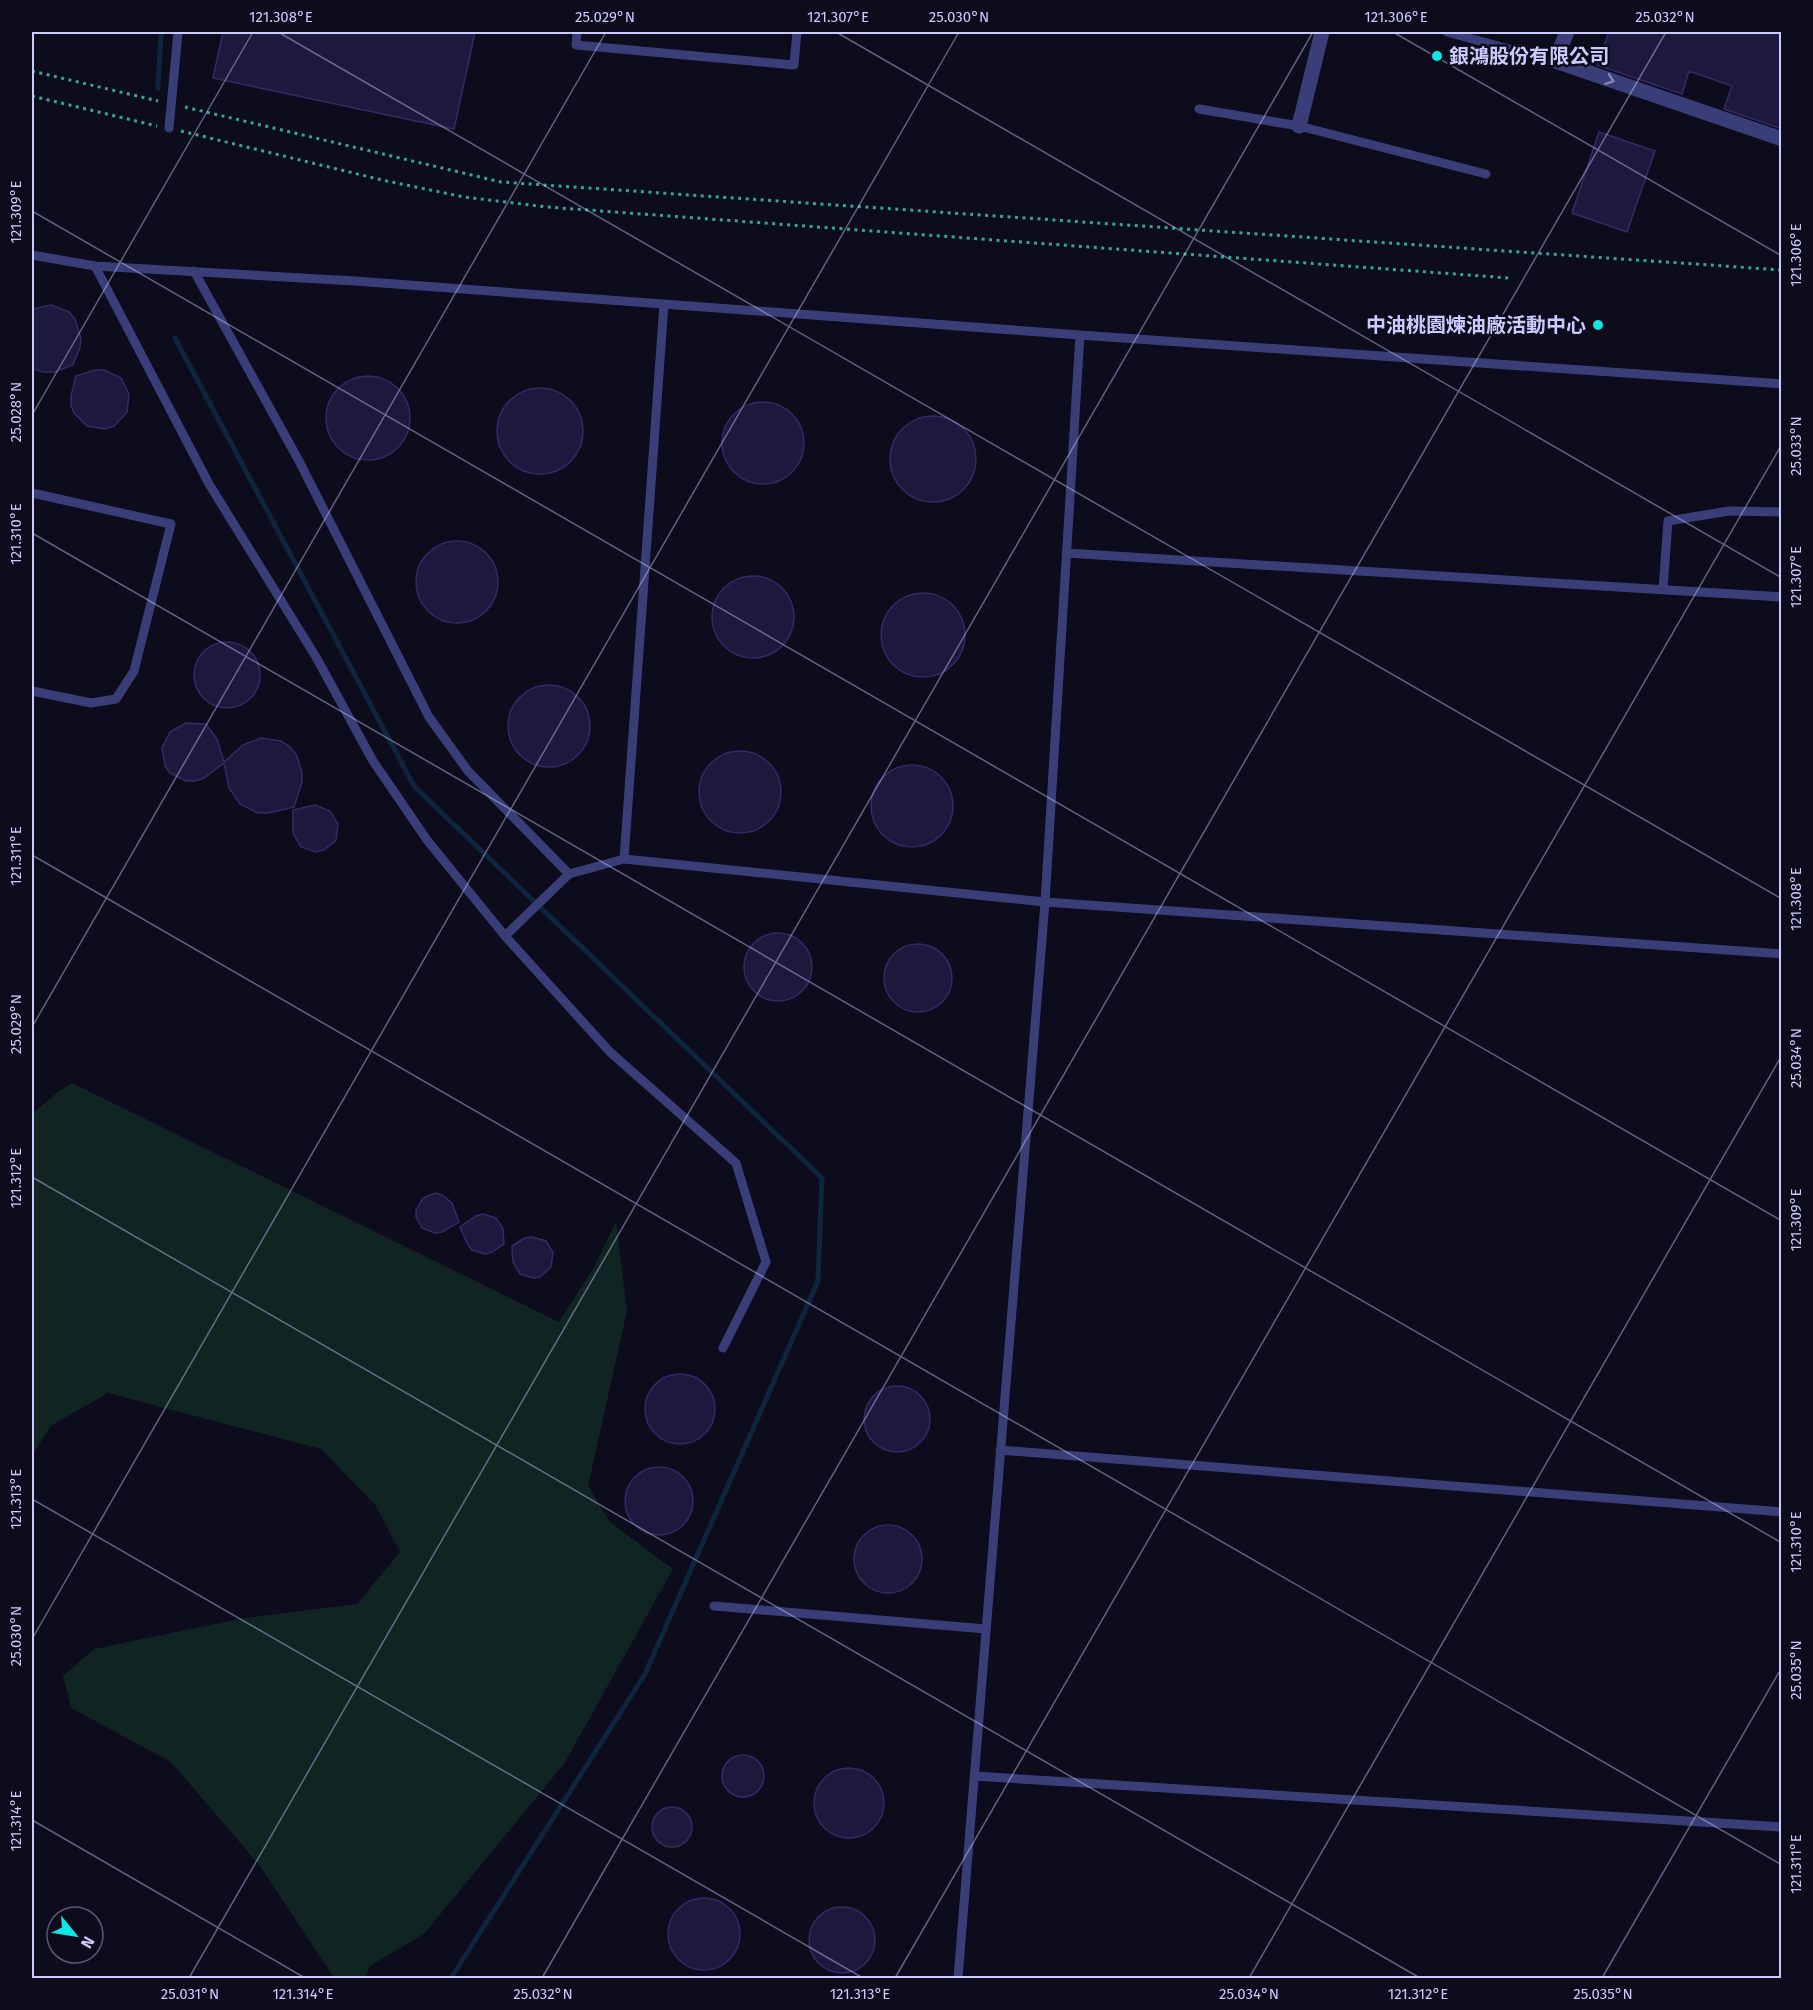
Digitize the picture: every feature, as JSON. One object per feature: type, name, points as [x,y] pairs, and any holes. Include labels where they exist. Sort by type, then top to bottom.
[{"type":"street","points":[[1299,126],[1322,32]]},
{"type":"street","points":[[1567,32],[1555,61],[1782,139]]},
{"type":"lane","points":[[169,128],[178,32]]},
{"type":"lane","points":[[577,32],[576,45],[794,64],[797,32]]},
{"type":"lane","points":[[1447,32],[1535,56]]},
{"type":"lane","points":[[1199,108],[1299,126],[1486,174]]},
{"type":"lane","points":[[32,255],[94,266],[194,271],[1782,384]]},
{"type":"lane","points":[[94,266],[209,484],[316,657],[373,761],[427,840],[505,936],[609,1051],[736,1163],[766,1262],[723,1348]]},
{"type":"lane","points":[[194,271],[299,461],[429,717],[468,771],[569,874]]},
{"type":"lane","points":[[624,859],[664,304]]},
{"type":"lane","points":[[958,1978],[1045,902],[1080,335]]},
{"type":"lane","points":[[32,492],[171,524],[134,671],[116,699],[91,703],[32,691]]},
{"type":"lane","points":[[1663,590],[1668,521],[1729,511],[1782,512]]},
{"type":"lane","points":[[1066,554],[1782,597]]},
{"type":"lane","points":[[505,936],[569,874],[624,859],[1045,902],[1782,954]]},
{"type":"lane","points":[[1000,1450],[1782,1512]]},
{"type":"lane","points":[[714,1606],[986,1629]]},
{"type":"lane","points":[[974,1776],[1782,1827]]},
{"type":"path","points":[[32,71],[501,182],[1782,270]]},
{"type":"path","points":[[32,96],[382,180],[464,197],[547,207],[1509,278]]},
{"type":"green space","points":[[72,1083],[559,1322],[594,1267],[616,1222],[627,1311],[588,1486],[610,1522],[673,1569],[564,1764],[424,1934],[370,1966],[365,1978],[334,1978],[260,1866],[171,1762],[71,1708],[63,1676],[94,1649],[239,1619],[357,1604],[400,1552],[376,1506],[321,1449],[108,1393],[52,1425],[32,1455],[32,1114]]},
{"type":"building","points":[[223,32],[475,32],[454,129],[213,78]]},
{"type":"building","points":[[1609,32],[1782,32],[1782,129],[1724,109],[1732,86],[1689,71],[1682,94],[1597,65]]},
{"type":"building","points":[[1599,132],[1655,151],[1627,232],[1572,213]]},
{"type":"building","points":[[51,305],[69,312],[75,319],[81,338],[73,365],[54,372],[44,372],[32,369],[32,309]]},
{"type":"building","points":[[95,370],[104,370],[121,378],[129,394],[127,412],[114,426],[105,429],[87,426],[74,413],[71,405],[76,376]]},
{"type":"building","points":[[368,376],[391,383],[403,395],[410,418],[403,441],[391,453],[368,460],[345,453],[333,441],[326,418],[333,395],[345,383]]},
{"type":"building","points":[[540,388],[564,395],[576,407],[583,431],[576,455],[564,467],[540,474],[516,467],[504,455],[497,431],[504,407],[516,395]]},
{"type":"building","points":[[763,402],[779,405],[792,414],[801,427],[804,443],[801,459],[792,472],[779,481],[763,484],[747,481],[734,472],[725,459],[722,443],[725,427],[734,414],[747,405]]},
{"type":"building","points":[[933,416],[949,420],[963,429],[972,443],[976,459],[972,475],[963,489],[949,498],[933,502],[917,498],[903,489],[894,475],[890,459],[894,443],[903,429],[917,420]]},
{"type":"building","points":[[449,541],[465,541],[480,548],[491,559],[498,574],[495,598],[486,611],[465,623],[449,623],[434,616],[423,605],[416,590],[416,574],[423,559],[434,548]]},
{"type":"building","points":[[753,576],[769,579],[782,588],[791,601],[794,617],[791,633],[782,646],[769,655],[753,658],[737,655],[724,646],[715,633],[712,617],[715,601],[724,588],[737,579]]},
{"type":"building","points":[[923,593],[939,596],[953,605],[962,619],[965,635],[962,651],[953,665],[939,674],[923,677],[907,674],[893,665],[884,651],[881,635],[884,619],[893,605],[907,596]]},
{"type":"building","points":[[227,642],[240,645],[250,652],[257,662],[260,675],[257,688],[250,698],[240,705],[227,708],[214,705],[204,698],[197,688],[194,675],[197,662],[204,652],[214,645]]},
{"type":"building","points":[[549,685],[565,688],[578,697],[587,710],[590,726],[587,742],[578,755],[565,764],[549,767],[533,764],[520,755],[511,742],[508,726],[511,710],[520,697],[533,688]]},
{"type":"building","points":[[186,723],[206,724],[217,739],[224,762],[243,745],[261,738],[281,741],[289,746],[296,754],[302,772],[302,782],[294,807],[258,813],[240,804],[229,788],[224,763],[204,778],[195,781],[186,781],[170,773],[165,766],[162,748],[170,732]]},
{"type":"building","points":[[740,751],[756,754],[769,763],[778,776],[781,792],[778,808],[769,821],[756,830],[740,833],[724,830],[711,821],[702,808],[699,792],[702,776],[711,763],[724,754]]},
{"type":"building","points":[[912,765],[928,768],[941,777],[950,790],[953,806],[950,822],[941,835],[928,844],[912,847],[896,844],[883,835],[874,822],[871,806],[874,790],[883,777],[896,768]]},
{"type":"building","points":[[315,805],[330,811],[338,824],[336,840],[324,850],[316,852],[301,847],[293,833],[293,810]]},
{"type":"building","points":[[778,933],[791,936],[802,943],[809,954],[812,967],[809,980],[802,991],[791,998],[778,1001],[765,998],[754,991],[747,980],[744,967],[747,954],[754,943],[765,936]]},
{"type":"building","points":[[918,944],[931,947],[942,954],[949,965],[952,978],[949,991],[942,1002],[931,1009],[918,1012],[905,1009],[894,1002],[887,991],[884,978],[887,965],[894,954],[905,947]]},
{"type":"building","points":[[435,1193],[442,1195],[452,1203],[459,1222],[442,1232],[435,1233],[422,1228],[416,1217],[416,1210],[423,1198]]},
{"type":"building","points":[[483,1214],[496,1218],[503,1229],[504,1244],[485,1254],[472,1250],[460,1227]]},
{"type":"building","points":[[532,1237],[546,1241],[553,1253],[551,1267],[540,1277],[534,1278],[520,1274],[513,1262],[512,1246],[525,1238]]},
{"type":"building","points":[[673,1374],[687,1374],[700,1380],[709,1389],[715,1402],[713,1422],[705,1434],[687,1444],[673,1444],[660,1438],[651,1429],[645,1416],[645,1402],[651,1389],[660,1380]]},
{"type":"building","points":[[897,1386],[910,1388],[925,1401],[930,1419],[928,1432],[915,1447],[897,1452],[884,1450],[869,1437],[864,1419],[866,1406],[879,1391]]},
{"type":"building","points":[[659,1467],[672,1470],[683,1477],[690,1488],[693,1501],[690,1514],[683,1525],[672,1532],[659,1535],[646,1532],[635,1525],[628,1514],[625,1501],[628,1488],[635,1477],[646,1470]]},
{"type":"building","points":[[888,1525],[901,1528],[912,1535],[919,1546],[922,1559],[919,1572],[912,1583],[901,1590],[888,1593],[875,1590],[864,1583],[857,1572],[854,1559],[857,1546],[864,1535],[875,1528]]},
{"type":"building","points":[[743,1755],[758,1761],[764,1776],[758,1791],[743,1797],[728,1791],[722,1776],[728,1761]]},
{"type":"building","points":[[856,1768],[869,1774],[878,1783],[882,1789],[884,1803],[882,1817],[874,1828],[863,1836],[842,1838],[824,1828],[816,1817],[814,1796],[824,1778],[835,1770]]},
{"type":"building","points":[[672,1807],[680,1808],[686,1813],[691,1819],[691,1835],[686,1841],[680,1846],[672,1847],[664,1846],[658,1841],[653,1835],[652,1827],[653,1819],[658,1813],[664,1808]]},
{"type":"building","points":[[704,1898],[724,1904],[734,1914],[740,1934],[734,1954],[724,1964],[704,1970],[684,1964],[674,1954],[668,1934],[674,1914],[684,1904]]},
{"type":"building","points":[[848,1907],[866,1916],[873,1927],[875,1940],[873,1953],[866,1964],[855,1971],[836,1973],[818,1964],[811,1953],[809,1934],[818,1916],[829,1909]]},
{"type":"waterway","points":[[158,88],[161,32]]},
{"type":"waterway","points":[[175,338],[414,786],[822,1178],[818,1281],[645,1674],[451,1978]]},
{"type":"place","name":"銀鴻股份有限公司","points":[[1437,56]]},
{"type":"place","name":"中油桃園煉油廠活動中心","points":[[1598,325]]}]
